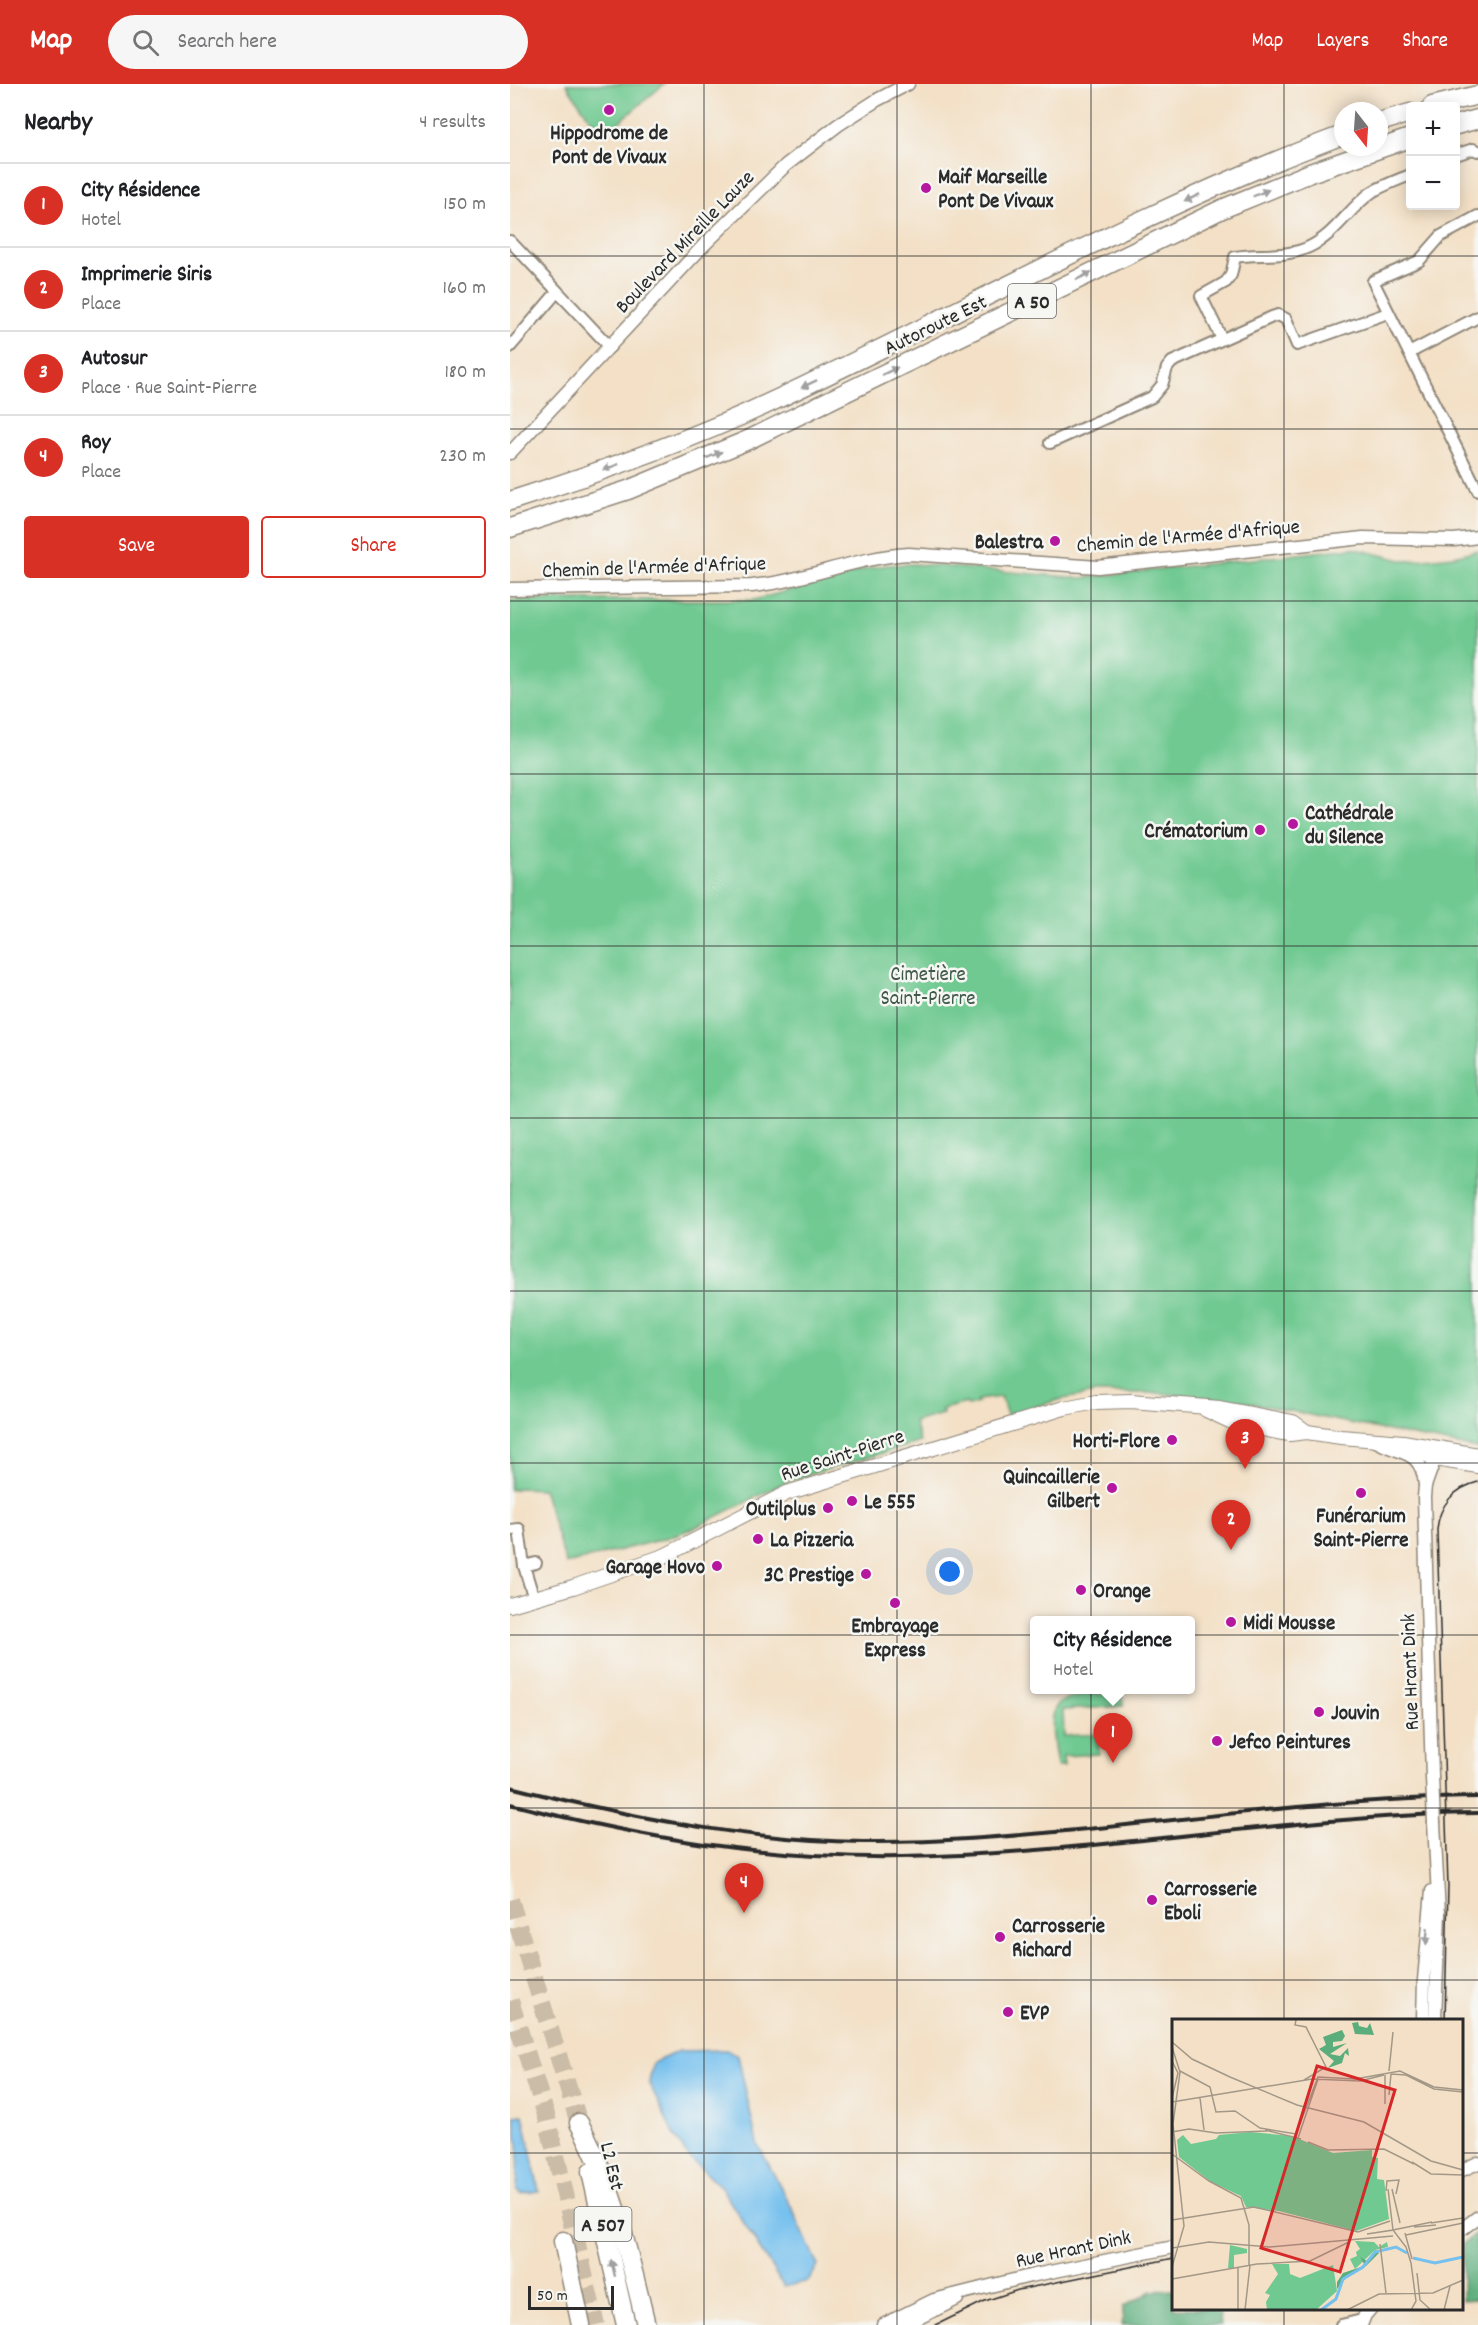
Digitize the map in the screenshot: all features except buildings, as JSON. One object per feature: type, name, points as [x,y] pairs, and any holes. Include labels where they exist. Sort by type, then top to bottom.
[{"type":"highway","points":[[1449,102],[1478,95]]},
{"type":"highway","points":[[1388,119],[1406,114]]},
{"type":"highway","points":[[1460,124],[1478,119]]},
{"type":"highway","name":"Autoroute Est","points":[[510,501],[666,447],[770,403],[1216,186],[1334,139]]},
{"type":"highway","name":"Autoroute Est","points":[[510,530],[628,490],[748,441],[1222,209],[1310,173],[1406,139]]},
{"type":"highway","name":"L2 Est","points":[[626,2325],[579,2122],[596,2153],[633,2268],[646,2325]]},
{"type":"highway","points":[[563,2241],[581,2325]]},
{"type":"main road","name":"Rue Saint-Pierre","points":[[510,1605],[664,1556],[787,1492],[1064,1408],[1096,1402],[1131,1401],[1220,1408],[1293,1422],[1307,1432],[1402,1442],[1478,1466]]},
{"type":"main road","name":"Rue Saint-Pierre","points":[[1436,1454],[1478,1455]]},
{"type":"street","name":"Boulevard Mireille Lauze","points":[[510,453],[704,245],[786,165],[838,125],[877,100],[908,84]]},
{"type":"street","points":[[1460,154],[1475,150]]},
{"type":"street","points":[[1222,339],[1200,299],[1201,296],[1226,282],[1231,274],[1235,257],[1253,254],[1287,254],[1309,248],[1331,233],[1371,193],[1406,176]]},
{"type":"street","points":[[1478,216],[1441,236],[1419,261],[1373,281],[1478,491]]},
{"type":"street","points":[[510,241],[610,347]]},
{"type":"street","points":[[510,347],[557,292]]},
{"type":"street","points":[[1050,443],[1146,401],[1162,385],[1167,368],[1172,362],[1278,315],[1287,319],[1294,343],[1300,345],[1388,314]]},
{"type":"street","points":[[1409,353],[1478,317]]},
{"type":"street","name":"Chemin de l'Armée d'Afrique","points":[[510,589],[752,586],[779,582],[893,555],[1098,567],[1363,538],[1454,540],[1478,537]]},
{"type":"street","name":"Rue Hrant Dink","points":[[1374,1440],[1414,1457],[1423,1471],[1425,1486],[1424,1530],[1432,1778],[1440,1914],[1435,2019]]},
{"type":"street","name":"Rue Hrant Dink","points":[[1425,1486],[1436,1454]]},
{"type":"street","points":[[519,1529],[524,1566],[534,1599]]},
{"type":"street","points":[[524,1566],[536,1563]]},
{"type":"street","name":"Rue Hrant Dink","points":[[1423,2019],[1424,1980],[1436,1857]]},
{"type":"street","points":[[1463,2169],[1478,2163]]},
{"type":"street","points":[[1463,2228],[1478,2217]]},
{"type":"street","name":"Rue Hrant Dink","points":[[883,2325],[934,2300],[1030,2276],[1172,2247]]},
{"type":"street","name":"Rue Hrant Dink","points":[[904,2325],[980,2288]]},
{"type":"street","points":[[1341,2325],[1361,2323],[1370,2310]]},
{"type":"green space","name":"Hippodrome de Pont de Vivaux","points":[[566,84],[664,84],[604,135],[599,125],[590,119]]},
{"type":"green space","name":"Cimetière Saint-Pierre","points":[[1353,548],[1405,561],[1454,556],[1478,550],[1478,1449],[1241,1401],[1156,1393],[1095,1393],[1058,1400],[1007,1415],[1001,1397],[977,1400],[978,1403],[968,1406],[967,1403],[942,1409],[943,1414],[914,1422],[920,1442],[788,1481],[694,1528],[663,1539],[566,1564],[543,1489],[510,1490],[510,600],[754,600],[887,565],[915,564],[1082,578]]},
{"type":"green space","points":[[1086,1694],[1122,1694],[1123,1706],[1063,1710],[1064,1736],[1098,1734],[1099,1754],[1063,1756],[1064,1766],[1057,1766],[1052,1725],[1055,1709],[1064,1700]]},
{"type":"green space","points":[[1476,2233],[1478,2299],[1463,2300],[1463,2244]]},
{"type":"green space","points":[[1172,2290],[1172,2310],[1219,2310],[1221,2325],[1122,2325],[1123,2307],[1152,2291]]},
{"type":"water","points":[[728,2050],[738,2056],[757,2143],[791,2206],[818,2266],[808,2281],[784,2287],[721,2187],[686,2154],[649,2083],[653,2063],[679,2051]]},
{"type":"water","points":[[523,2115],[539,2191],[521,2194],[517,2190],[519,2156],[515,2116]]},
{"type":"tunnel","points":[[510,1900],[579,2123]]},
{"type":"tunnel","points":[[510,2001],[547,2118],[596,2325]]},
{"type":"tram line","points":[[1445,2019],[1448,1886],[1437,1530],[1441,1513],[1449,1499],[1455,1493],[1478,1482]]},
{"type":"tram line","points":[[936,2325],[985,2301],[1018,2290],[1172,2258]]},
{"type":"railway","points":[[510,1787],[597,1808],[685,1825],[773,1837],[863,1842],[1003,1836],[1331,1804],[1478,1797]]},
{"type":"railway","points":[[510,1804],[608,1827],[704,1844],[851,1857],[902,1857],[1046,1849],[1334,1821],[1478,1813]]},
{"type":"place","name":"Hippodrome de Pont de Vivaux","points":[[609,110]]},
{"type":"place","name":"Maif Marseille Pont De Vivaux","points":[[926,188]]},
{"type":"place","name":"Balestra","points":[[1055,541]]},
{"type":"place","name":"Cathédrale du Silence","points":[[1293,824]]},
{"type":"place","name":"Crématorium","points":[[1260,830]]},
{"type":"place","name":"Horti-Flore","points":[[1172,1440]]},
{"type":"place","name":"Autosur","points":[[1245,1469]]},
{"type":"place","name":"Quincaillerie Gilbert","points":[[1112,1488]]},
{"type":"place","name":"Funérarium Saint-Pierre","points":[[1361,1493]]},
{"type":"place","name":"Le 555","points":[[852,1501]]},
{"type":"place","name":"Outilplus","points":[[828,1508]]},
{"type":"place","name":"La Pizzeria","points":[[758,1539]]},
{"type":"place","name":"Imprimerie Siris","points":[[1231,1550]]},
{"type":"place","name":"Garage Hovo","points":[[717,1566]]},
{"type":"place","name":"3C Prestige","points":[[866,1574]]},
{"type":"place","name":"Orange","points":[[1081,1590]]},
{"type":"place","name":"Embrayage Express","points":[[895,1603]]},
{"type":"place","name":"Midi Mousse","points":[[1231,1622]]},
{"type":"place","name":"Jouvin","points":[[1319,1712]]},
{"type":"place","name":"Jefco Peintures","points":[[1217,1741]]},
{"type":"place","name":"City Résidence","points":[[1113,1763]]},
{"type":"place","name":"Carrosserie Eboli","points":[[1152,1900]]},
{"type":"place","name":"Roy","points":[[744,1913]]},
{"type":"place","name":"Carrosserie Richard","points":[[1000,1937]]},
{"type":"place","name":"EVP","points":[[1008,2012]]}]
